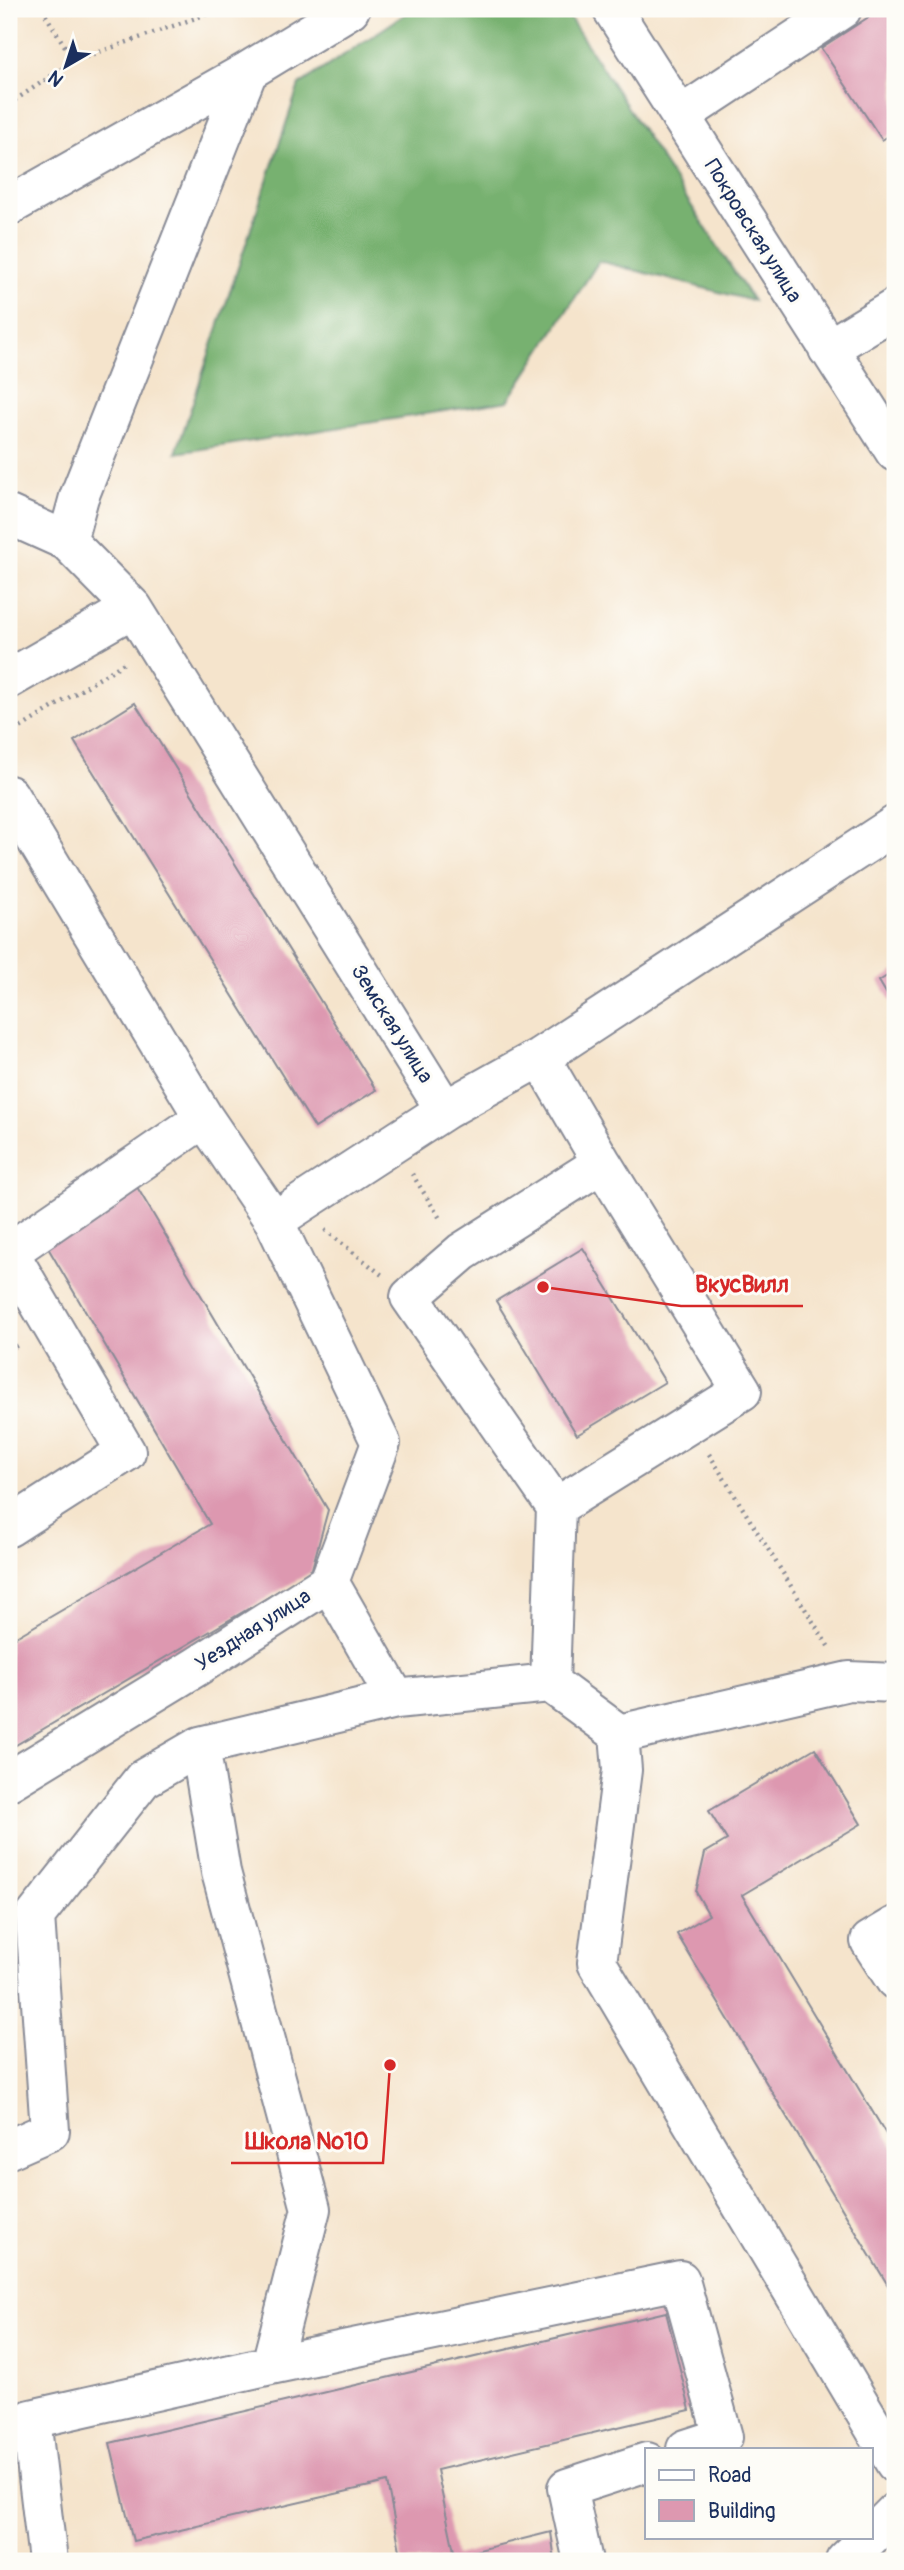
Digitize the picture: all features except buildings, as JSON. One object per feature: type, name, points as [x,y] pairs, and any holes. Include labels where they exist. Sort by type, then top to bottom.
[{"type":"street","points":[[9,206],[248,71],[350,9]]},
{"type":"street","name":"Покровская улица","points":[[612,9],[895,452]]},
{"type":"street","points":[[680,116],[842,9]]},
{"type":"street","points":[[9,516],[67,541],[79,497],[248,71]]},
{"type":"street","points":[[828,349],[895,307]]},
{"type":"street","name":"Земская улица","points":[[67,541],[132,608],[156,642],[445,1110]]},
{"type":"street","points":[[9,679],[132,608]]},
{"type":"street","points":[[9,795],[204,1118],[285,1214],[381,1443],[328,1582]]},
{"type":"street","points":[[285,1214],[445,1110],[540,1057],[895,825]]},
{"type":"street","points":[[540,1057],[742,1391],[555,1507]]},
{"type":"street","points":[[9,1527],[126,1452],[9,1252],[204,1118]]},
{"type":"street","points":[[550,1683],[555,1507],[410,1297],[462,1252],[602,1163]]},
{"type":"street","name":"Уездная улица","points":[[9,1780],[196,1667],[328,1582],[396,1699]]},
{"type":"street","points":[[618,1734],[849,1681],[895,1683]]},
{"type":"street","points":[[9,2149],[50,2131],[35,1916],[143,1779],[200,1746],[396,1699],[550,1683],[618,1734],[622,1770],[597,1963],[895,2463]]},
{"type":"street","points":[[200,1746],[221,1872],[311,2209],[271,2365]]},
{"type":"street","points":[[895,1926],[870,1941],[895,1980]]},
{"type":"street","points":[[48,2561],[32,2419],[271,2365],[680,2280],[723,2437],[689,2448]]},
{"type":"street","points":[[583,2561],[567,2488],[645,2463]]},
{"type":"street","points":[[872,2536],[895,2512]]},
{"type":"street","points":[[845,2561],[870,2538]]},
{"type":"path","points":[[42,9],[74,61]]},
{"type":"path","points":[[9,104],[74,61],[221,9]]},
{"type":"path","points":[[9,735],[156,642]]},
{"type":"path","points":[[393,1143],[462,1252]]},
{"type":"path","points":[[285,1214],[410,1297]]},
{"type":"path","points":[[690,1423],[849,1681]]},
{"type":"green space","points":[[413,9],[564,9],[753,301],[599,261],[508,401],[176,453],[299,85]]},
{"type":"place","name":"ВкусВилл","points":[[543,1287]]},
{"type":"place","name":"Школа №10","points":[[390,2065]]}]
